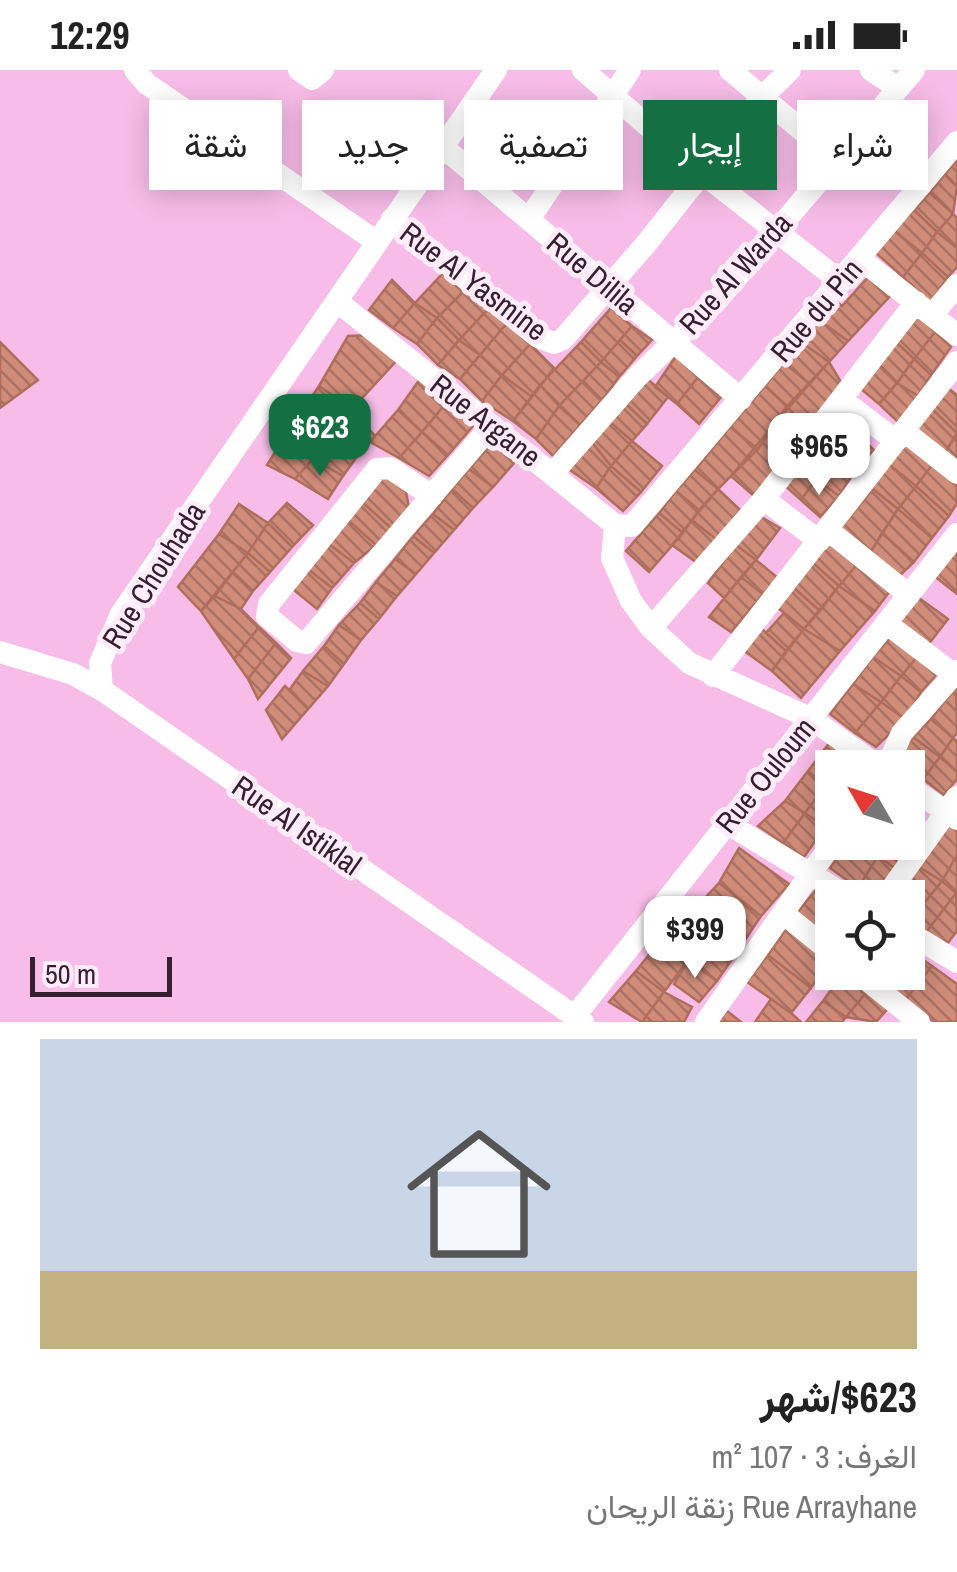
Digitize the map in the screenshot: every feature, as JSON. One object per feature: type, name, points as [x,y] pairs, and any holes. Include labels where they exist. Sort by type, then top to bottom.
[{"type":"street","points":[[135,70],[147,84],[378,242]]},
{"type":"street","points":[[299,70],[312,79],[323,70]]},
{"type":"street","points":[[583,70],[643,121]]},
{"type":"street","points":[[529,219],[630,70]]},
{"type":"street","points":[[730,70],[797,126]]},
{"type":"street","name":"Rue Al Yasmine","points":[[760,100],[790,70]]},
{"type":"street","points":[[871,70],[898,88]]},
{"type":"street","name":"Rue Al Warda","points":[[887,100],[914,70]]},
{"type":"street","name":"Rue Chouhada","points":[[444,148],[487,73]]},
{"type":"street","name":"Rue du Pin","points":[[928,175],[957,142]]},
{"type":"street","name":"Rue Dilila","points":[[444,148],[741,399]]},
{"type":"street","name":"Rue Chouhada","points":[[95,677],[121,614],[414,190]]},
{"type":"street","name":"Rue Al Yasmine","points":[[392,220],[548,343],[563,339],[686,190]]},
{"type":"street","points":[[724,190],[841,282]]},
{"type":"street","name":"Rue Al Warda","points":[[553,473],[637,377],[720,298],[808,190]]},
{"type":"street","name":"Rue du Pin","points":[[626,524],[741,399],[915,190]]},
{"type":"street","points":[[858,258],[957,335]]},
{"type":"street","points":[[651,628],[764,499],[841,399],[924,308],[957,285]]},
{"type":"street","name":"Rue Argane","points":[[338,302],[553,473],[626,524]]},
{"type":"street","points":[[713,676],[957,362]]},
{"type":"street","points":[[841,399],[957,473]]},
{"type":"street","points":[[432,496],[390,468],[378,469],[269,604],[268,616],[297,642],[306,642],[432,496],[492,424]]},
{"type":"street","points":[[764,499],[824,535],[909,595]]},
{"type":"street","points":[[626,524],[612,558],[616,574],[651,628],[689,663],[810,718],[857,750]]},
{"type":"street","name":"Rue Ouloum","points":[[579,1019],[727,822],[957,534]]},
{"type":"street","points":[[886,624],[956,674],[915,715],[891,750]]},
{"type":"street","name":"Rue Al Istiklal","points":[[0,652],[95,677],[579,1019]]},
{"type":"street","points":[[899,880],[953,810],[925,795]]},
{"type":"street","points":[[727,822],[821,880]]},
{"type":"street","points":[[706,1022],[820,860]]},
{"type":"street","points":[[783,913],[815,938]]},
{"type":"street","points":[[925,942],[957,962]]},
{"type":"street","points":[[873,990],[894,1014],[919,1022]]},
{"type":"building","points":[[957,160],[957,186],[945,174]]},
{"type":"building","points":[[945,174],[957,186],[953,214],[930,193]]},
{"type":"building","points":[[930,193],[953,214],[937,232],[914,210]]},
{"type":"building","points":[[914,210],[937,232],[922,253],[893,230]]},
{"type":"building","points":[[953,214],[957,218],[957,248],[937,232]]},
{"type":"building","points":[[893,230],[922,253],[903,277],[876,253]]},
{"type":"building","points":[[937,232],[957,248],[957,267],[948,277],[922,253]]},
{"type":"building","points":[[922,253],[948,277],[930,302],[903,277]]},
{"type":"building","points":[[444,272],[466,289],[437,318],[415,303]]},
{"type":"building","points":[[870,275],[892,294],[848,341],[819,320],[835,301],[842,306]]},
{"type":"building","points":[[392,280],[415,303],[393,328],[369,310]]},
{"type":"building","points":[[466,289],[489,308],[459,340],[437,318]]},
{"type":"building","points":[[415,303],[437,318],[417,344],[393,328]]},
{"type":"building","points":[[489,308],[507,323],[480,355],[459,340]]},
{"type":"building","points":[[611,308],[632,326],[601,362],[581,342]]},
{"type":"building","points":[[919,316],[935,332],[914,359],[894,340]]},
{"type":"building","points":[[437,318],[459,340],[438,365],[417,344]]},
{"type":"building","points":[[819,320],[848,341],[829,362],[801,342]]},
{"type":"building","points":[[507,323],[530,344],[502,375],[480,355]]},
{"type":"building","points":[[632,326],[652,340],[637,356],[620,340]]},
{"type":"building","points":[[935,332],[951,347],[931,375],[914,359]]},
{"type":"building","points":[[373,335],[399,358],[352,409],[319,386],[348,336]]},
{"type":"building","points":[[459,340],[480,355],[460,379],[438,365]]},
{"type":"building","points":[[620,340],[637,356],[619,377],[601,362]]},
{"type":"building","points":[[894,340],[914,359],[897,383],[877,364]]},
{"type":"building","points":[[0,342],[38,380],[0,408]]},
{"type":"building","points":[[581,342],[601,362],[559,406],[540,385]]},
{"type":"building","points":[[801,342],[829,362],[809,383],[784,363]]},
{"type":"building","points":[[530,344],[554,368],[532,397],[502,375]]},
{"type":"building","points":[[678,353],[699,376],[677,404],[655,387]]},
{"type":"building","points":[[480,355],[502,375],[482,401],[460,379]]},
{"type":"building","points":[[914,359],[931,375],[918,396],[897,383]]},
{"type":"building","points":[[601,362],[619,377],[602,400],[583,381]]},
{"type":"building","points":[[829,362],[842,384],[798,441],[776,422]]},
{"type":"building","points":[[784,363],[809,383],[787,406],[765,386]]},
{"type":"building","points":[[877,364],[897,383],[879,404],[860,388]]},
{"type":"building","points":[[502,375],[532,397],[513,421],[482,401]]},
{"type":"building","points":[[644,376],[668,397],[647,424],[624,402]]},
{"type":"building","points":[[699,376],[721,397],[699,424],[677,404]]},
{"type":"building","points":[[420,379],[446,403],[422,432],[398,410]]},
{"type":"building","points":[[583,381],[602,400],[580,425],[559,406]]},
{"type":"building","points":[[897,383],[918,396],[898,422],[879,404]]},
{"type":"building","points":[[540,385],[559,406],[536,439],[513,421]]},
{"type":"building","points":[[319,386],[352,409],[313,459],[285,436]]},
{"type":"building","points":[[765,386],[787,406],[758,449],[730,427]]},
{"type":"building","points":[[949,389],[957,395],[957,433],[930,407]]},
{"type":"building","points":[[624,402],[647,424],[632,441],[609,421]]},
{"type":"building","points":[[446,403],[474,425],[448,455],[422,432]]},
{"type":"building","points":[[559,406],[580,425],[553,456],[536,439]]},
{"type":"building","points":[[930,407],[957,433],[944,454],[913,430]]},
{"type":"building","points":[[352,409],[375,436],[358,455],[330,435]]},
{"type":"building","points":[[398,410],[422,432],[399,458],[370,442]]},
{"type":"building","points":[[835,417],[855,432],[833,459],[814,444]]},
{"type":"building","points":[[609,421],[632,441],[611,466],[591,441]]},
{"type":"building","points":[[776,422],[798,441],[754,496],[731,476]]},
{"type":"building","points":[[730,427],[758,449],[718,489],[695,470]]},
{"type":"building","points":[[422,432],[448,455],[429,476],[399,458]]},
{"type":"building","points":[[855,432],[874,450],[852,475],[833,459]]},
{"type":"building","points":[[957,434],[957,464],[944,454]]},
{"type":"building","points":[[330,435],[358,455],[343,476],[313,459]]},
{"type":"building","points":[[285,436],[313,459],[295,479],[267,465]]},
{"type":"building","points":[[905,440],[933,464],[916,486],[887,463]]},
{"type":"building","points":[[591,441],[611,466],[596,488],[567,468]]},
{"type":"building","points":[[632,441],[662,466],[641,492],[611,466]]},
{"type":"building","points":[[493,442],[515,462],[493,487],[469,469]]},
{"type":"building","points":[[814,444],[833,459],[816,479],[797,464]]},
{"type":"building","points":[[313,459],[343,476],[328,499],[295,479]]},
{"type":"building","points":[[833,459],[852,475],[839,496],[816,479]]},
{"type":"building","points":[[887,463],[916,486],[898,509],[870,487]]},
{"type":"building","points":[[797,464],[816,479],[801,500],[783,484]]},
{"type":"building","points":[[933,464],[957,482],[957,503],[949,516],[916,486]]},
{"type":"building","points":[[611,466],[641,492],[623,511],[596,488]]},
{"type":"building","points":[[469,469],[493,487],[473,508],[452,489]]},
{"type":"building","points":[[695,470],[718,489],[699,510],[676,491]]},
{"type":"building","points":[[384,475],[406,492],[409,508],[391,528],[360,500]]},
{"type":"building","points":[[816,479],[839,496],[820,517],[801,500]]},
{"type":"building","points":[[916,486],[949,516],[932,538],[898,509]]},
{"type":"building","points":[[452,489],[473,508],[454,530],[433,514]]},
{"type":"building","points":[[718,489],[740,510],[717,540],[692,520]]},
{"type":"building","points":[[873,489],[898,509],[868,556],[840,529]]},
{"type":"building","points":[[676,491],[699,510],[683,533],[659,513]]},
{"type":"building","points":[[360,500],[391,528],[376,545],[347,519]]},
{"type":"building","points":[[287,503],[313,525],[292,547],[268,523]]},
{"type":"building","points":[[239,504],[268,523],[248,553],[219,534]]},
{"type":"building","points":[[898,509],[932,538],[914,562],[882,533]]},
{"type":"building","points":[[659,513],[683,533],[649,572],[626,551]]},
{"type":"building","points":[[433,514],[454,530],[434,553],[413,536]]},
{"type":"building","points":[[758,515],[780,528],[756,560],[736,545]]},
{"type":"building","points":[[347,519],[376,545],[354,563],[326,542]]},
{"type":"building","points":[[692,520],[717,540],[696,562],[672,545]]},
{"type":"building","points":[[268,523],[292,547],[270,572],[248,553]]},
{"type":"building","points":[[882,533],[914,562],[895,580],[868,556]]},
{"type":"building","points":[[219,534],[248,553],[201,611],[178,587]]},
{"type":"building","points":[[413,536],[434,553],[416,574],[395,559]]},
{"type":"building","points":[[832,538],[860,561],[839,586],[812,562]]},
{"type":"building","points":[[326,542],[354,563],[332,588],[308,569]]},
{"type":"building","points":[[736,545],[756,560],[724,598],[708,583]]},
{"type":"building","points":[[957,549],[957,594],[933,575]]},
{"type":"building","points":[[248,553],[270,572],[253,591],[233,572]]},
{"type":"building","points":[[395,559],[416,574],[397,596],[376,582]]},
{"type":"building","points":[[756,560],[778,578],[763,594],[741,577]]},
{"type":"building","points":[[860,561],[893,587],[875,611],[839,586]]},
{"type":"building","points":[[812,562],[839,586],[820,611],[793,587]]},
{"type":"building","points":[[308,569],[332,588],[317,609],[289,586]]},
{"type":"building","points":[[233,572],[253,591],[241,609],[215,596]]},
{"type":"building","points":[[741,577],[763,594],[731,632],[709,617]]},
{"type":"building","points":[[376,582],[397,596],[379,619],[360,603]]},
{"type":"building","points":[[839,586],[875,611],[840,651],[804,629]]},
{"type":"building","points":[[793,587],[820,611],[804,629],[778,608]]},
{"type":"building","points":[[215,596],[241,609],[259,627],[234,659],[201,611]]},
{"type":"building","points":[[919,598],[948,619],[928,645],[899,622]]},
{"type":"building","points":[[360,603],[379,619],[361,640],[339,625]]},
{"type":"building","points":[[784,613],[804,629],[786,651],[766,633]]},
{"type":"building","points":[[339,625],[361,640],[344,664],[324,646]]},
{"type":"building","points":[[259,627],[276,643],[248,679],[234,659]]},
{"type":"building","points":[[760,627],[786,651],[772,671],[744,651]]},
{"type":"building","points":[[804,629],[840,651],[801,698],[772,671]]},
{"type":"building","points":[[892,636],[918,656],[901,676],[873,657]]},
{"type":"building","points":[[276,643],[291,658],[258,699],[248,679]]},
{"type":"building","points":[[324,646],[344,664],[328,686],[303,671]]},
{"type":"building","points":[[918,656],[939,672],[921,692],[901,676]]},
{"type":"building","points":[[873,657],[901,676],[881,702],[853,684]]},
{"type":"building","points":[[303,671],[328,686],[308,709],[290,689]]},
{"type":"building","points":[[901,676],[921,692],[905,719],[881,702]]},
{"type":"building","points":[[853,684],[881,702],[855,733],[830,714]]},
{"type":"building","points":[[285,686],[308,709],[282,739],[266,710]]},
{"type":"building","points":[[956,687],[957,733],[953,738],[931,719]]},
{"type":"building","points":[[881,702],[905,719],[876,747],[855,733]]},
{"type":"building","points":[[931,719],[953,738],[940,757],[913,737]]},
{"type":"building","points":[[913,737],[940,757],[925,776],[925,750],[904,750]]},
{"type":"building","points":[[953,738],[957,741],[957,772],[940,757]]},
{"type":"building","points":[[830,742],[841,750],[824,750]]},
{"type":"building","points":[[940,757],[957,772],[957,779],[944,795],[925,776]]},
{"type":"building","points":[[808,771],[815,777],[815,800],[805,813],[785,801]]},
{"type":"building","points":[[815,800],[815,820],[805,813]]},
{"type":"building","points":[[785,801],[805,813],[783,843],[758,826]]},
{"type":"building","points":[[805,813],[815,820],[815,841],[804,857],[783,843]]},
{"type":"building","points":[[949,823],[957,829],[957,855],[942,881],[919,867]]},
{"type":"building","points":[[739,848],[789,884],[761,916],[719,883]]},
{"type":"building","points":[[957,855],[957,892],[956,893],[942,881]]},
{"type":"building","points":[[836,860],[876,860],[863,880],[847,880],[830,868]]},
{"type":"building","points":[[876,860],[884,860],[896,869],[887,880],[863,880]]},
{"type":"building","points":[[884,860],[902,860],[896,869]]},
{"type":"building","points":[[919,867],[942,881],[925,902],[925,880],[909,880]]},
{"type":"building","points":[[942,881],[956,893],[925,934],[925,902]]},
{"type":"building","points":[[719,883],[761,916],[739,949],[691,913]]},
{"type":"building","points":[[815,891],[815,931],[796,914]]},
{"type":"building","points":[[956,893],[957,931],[944,948],[925,934]]},
{"type":"building","points":[[691,913],[739,949],[717,981],[660,941]]},
{"type":"building","points":[[789,925],[815,945],[815,982],[811,988],[768,955]]},
{"type":"building","points":[[660,941],[689,959],[664,992],[636,971]]},
{"type":"building","points":[[768,955],[811,988],[791,1013],[747,982]]},
{"type":"building","points":[[689,959],[717,981],[699,1002],[674,984]]},
{"type":"building","points":[[932,966],[957,984],[957,1022],[934,1022],[906,999],[913,990],[925,990],[925,975]]},
{"type":"building","points":[[636,971],[664,992],[642,1022],[609,1002]]},
{"type":"building","points":[[831,990],[868,990],[846,1017],[823,1001]]},
{"type":"building","points":[[868,990],[891,1005],[876,1022],[846,1017]]},
{"type":"building","points":[[895,990],[913,990],[906,999]]},
{"type":"building","points":[[664,992],[692,1007],[684,1022],[642,1022]]},
{"type":"building","points":[[771,999],[791,1013],[801,1022],[755,1022]]},
{"type":"building","points":[[823,1001],[846,1017],[842,1022],[806,1022]]},
{"type":"building","points":[[727,1011],[741,1022],[718,1022]]}]
